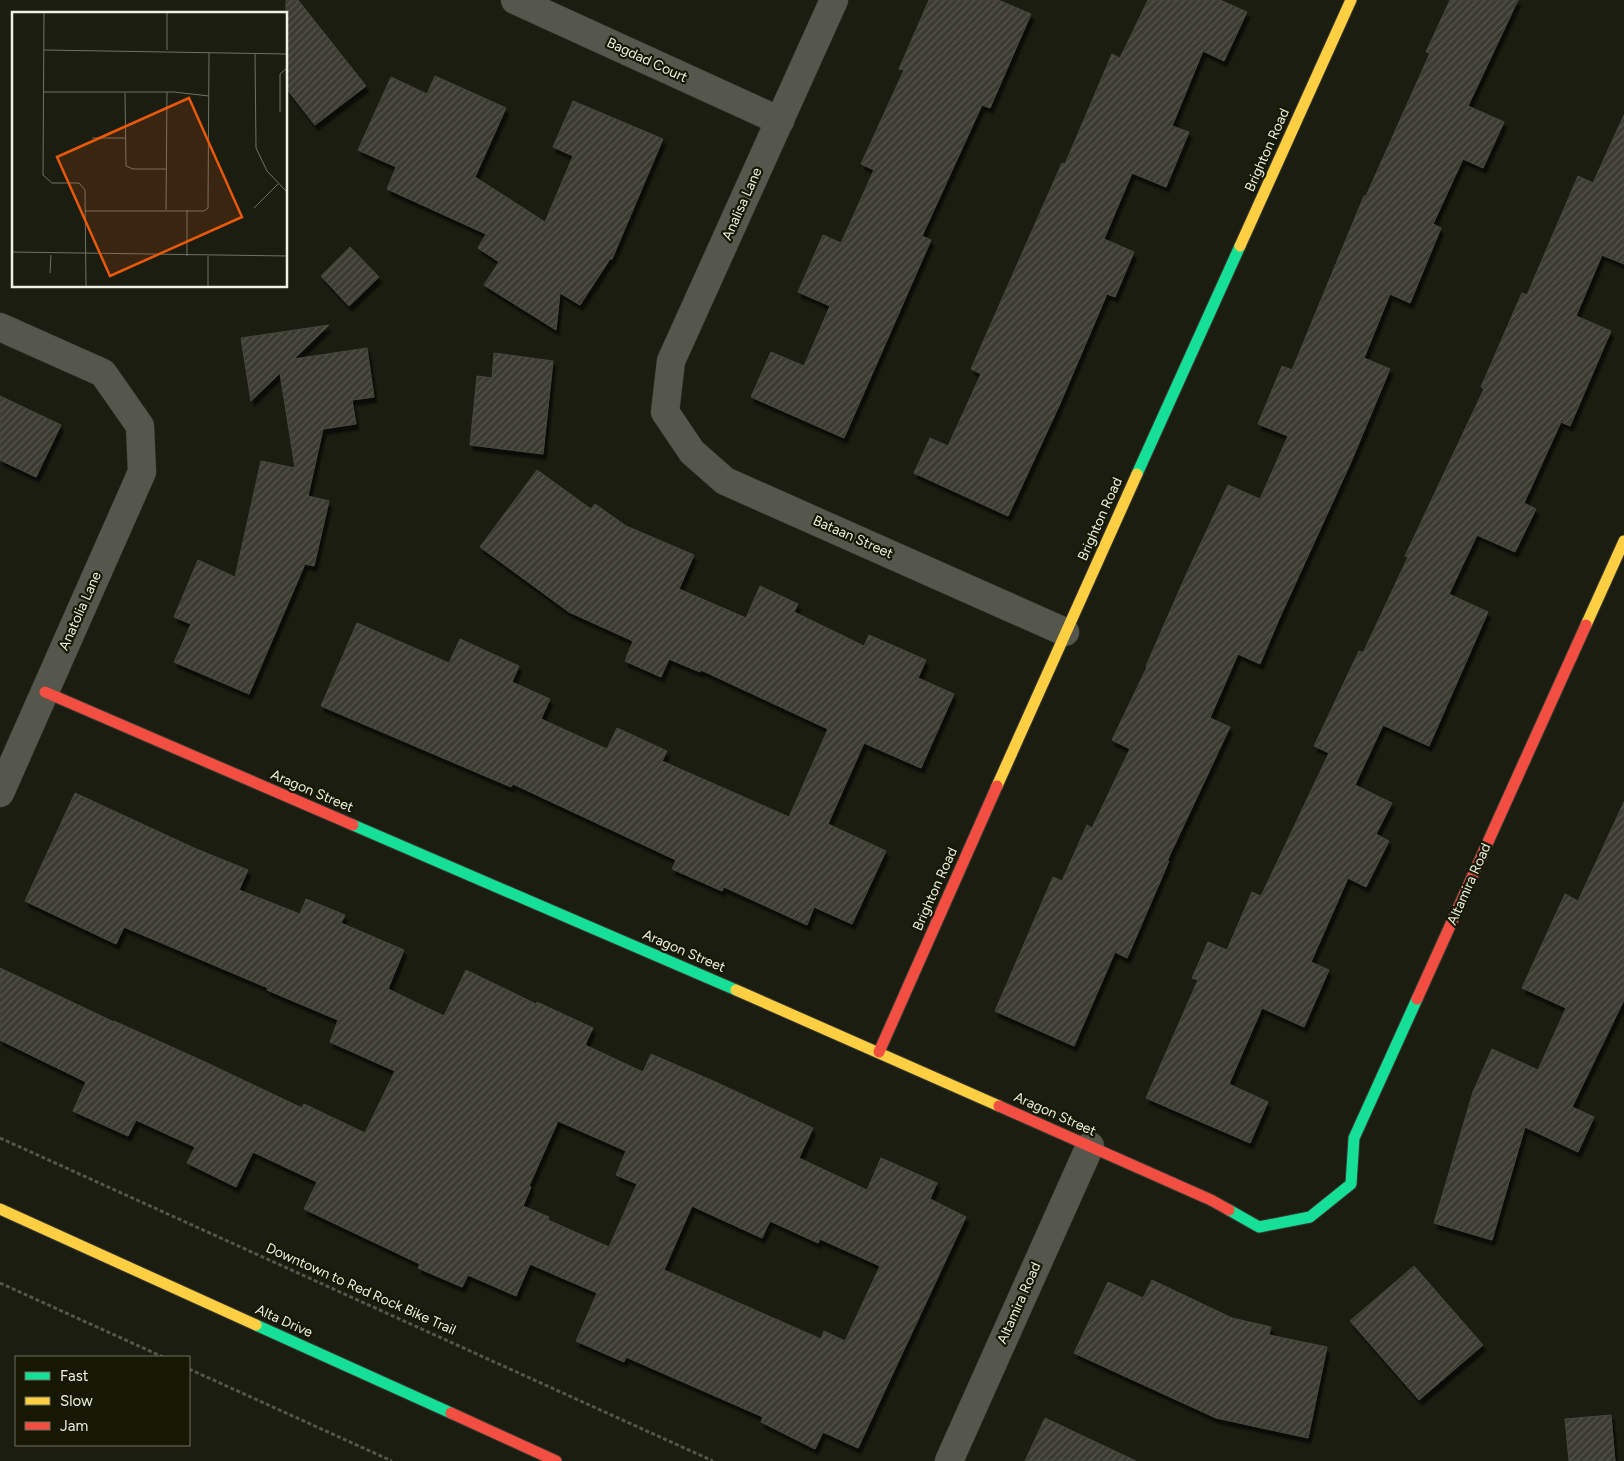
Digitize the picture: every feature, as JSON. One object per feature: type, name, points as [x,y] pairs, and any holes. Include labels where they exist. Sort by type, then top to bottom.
[{"type":"street","name":"Bagdad Court","points":[[515,0],[780,121]]},
{"type":"street","name":"Analisa Lane","points":[[664,412],[671,361],[834,0]]},
{"type":"street","name":"Brighton Road","points":[[879,1052],[1065,632],[1351,0]]},
{"type":"street","name":"Anatolia Lane","points":[[0,327],[103,372],[140,426],[142,472],[0,793]]},
{"type":"street","name":"Bataan Street","points":[[664,412],[692,452],[725,481],[1065,632]]},
{"type":"street","name":"Altamira Road","points":[[1310,1217],[1351,1184],[1354,1138],[1624,541]]},
{"type":"street","name":"Aragon Street","points":[[44,692],[879,1052],[1211,1200],[1259,1227],[1310,1217]]},
{"type":"street","name":"Altamira Road","points":[[949,1461],[1090,1146]]},
{"type":"street","name":"Alta Drive","points":[[0,1209],[556,1461]]},
{"type":"path","name":"Downtown to Red Rock Bike Trail","points":[[0,1138],[713,1461]]},
{"type":"path","points":[[0,1283],[161,1356]]},
{"type":"path","points":[[190,1369],[392,1461]]},
{"type":"building","points":[[286,0],[298,0],[366,86],[315,125],[288,91],[288,12],[286,12]]},
{"type":"building","points":[[929,0],[998,0],[1031,14],[990,108],[982,105],[922,236],[931,240],[844,438],[751,397],[771,352],[804,366],[830,306],[798,292],[823,235],[841,243],[874,170],[861,164],[904,70],[899,69]]},
{"type":"building","points":[[1148,0],[1220,0],[1247,12],[1224,61],[1203,51],[1172,126],[1189,132],[1166,187],[1132,173],[1104,239],[1134,252],[1115,297],[1107,294],[1059,406],[1008,516],[914,473],[930,438],[948,446],[981,374],[971,369],[1062,163],[1065,164],[1112,54],[1120,58]]},
{"type":"building","points":[[1450,0],[1518,0],[1468,106],[1504,122],[1483,168],[1463,159],[1433,224],[1441,228],[1410,303],[1390,294],[1364,358],[1390,369],[1351,462],[1260,664],[1238,654],[1210,718],[1230,727],[1167,861],[1169,861],[1127,958],[1115,952],[1074,1046],[995,1011],[1053,877],[1062,881],[1087,825],[1092,828],[1130,749],[1112,740],[1147,667],[1186,575],[1228,485],[1260,499],[1288,436],[1258,424],[1282,366],[1292,370],[1364,196],[1366,196],[1430,53],[1426,52]]},
{"type":"building","points":[[435,76],[506,108],[475,177],[545,222],[573,156],[553,147],[573,101],[663,139],[612,259],[610,259],[580,305],[560,293],[556,330],[484,285],[499,262],[478,248],[486,234],[387,189],[396,167],[358,150],[391,77],[427,94]]},
{"type":"building","points":[[1624,115],[1624,264],[1602,255],[1576,316],[1611,331],[1570,426],[1561,422],[1524,503],[1536,509],[1515,552],[1477,535],[1449,594],[1488,612],[1429,746],[1383,725],[1355,785],[1392,803],[1376,834],[1389,841],[1366,887],[1348,878],[1311,962],[1329,970],[1304,1027],[1262,1008],[1229,1084],[1268,1102],[1250,1143],[1146,1098],[1198,980],[1192,978],[1208,942],[1227,950],[1252,892],[1261,896],[1329,753],[1314,746],[1359,651],[1363,653],[1408,557],[1405,556],[1484,389],[1481,387],[1522,293],[1527,295],[1578,176],[1593,183]]},
{"type":"building","points":[[350,247],[379,277],[349,306],[321,276]]},
{"type":"building","points":[[329,325],[294,359],[367,348],[374,397],[352,400],[356,424],[323,429],[308,496],[329,501],[314,566],[305,564],[249,694],[174,662],[191,624],[174,617],[198,560],[235,577],[261,461],[295,468],[280,373],[251,401],[241,338]]},
{"type":"building","points":[[494,353],[553,361],[543,454],[470,445],[477,376],[492,378]]},
{"type":"building","points":[[0,396],[61,425],[36,477],[0,460]]},
{"type":"building","points":[[537,470],[591,509],[595,504],[626,526],[694,555],[679,589],[746,618],[760,586],[798,604],[794,612],[864,646],[869,635],[926,660],[918,678],[954,694],[921,768],[864,743],[828,824],[886,851],[852,924],[814,907],[807,925],[724,887],[722,891],[672,869],[676,860],[513,784],[511,787],[321,706],[357,623],[449,663],[460,639],[519,666],[512,682],[550,699],[541,719],[607,749],[617,728],[667,751],[662,761],[789,817],[828,729],[701,670],[700,672],[669,659],[661,677],[625,661],[633,641],[569,612],[480,547]]},
{"type":"building","points":[[75,793],[194,848],[248,870],[239,890],[300,914],[306,899],[345,915],[341,923],[404,950],[388,989],[444,1016],[466,970],[536,1004],[537,1002],[593,1028],[585,1045],[643,1072],[651,1054],[813,1128],[799,1158],[867,1190],[881,1158],[937,1183],[930,1199],[966,1217],[858,1448],[823,1432],[815,1449],[761,1422],[763,1417],[626,1357],[624,1362],[576,1341],[597,1293],[530,1264],[516,1296],[468,1275],[462,1287],[418,1268],[420,1264],[304,1209],[317,1182],[253,1152],[236,1187],[187,1163],[195,1147],[136,1120],[128,1136],[73,1111],[86,1082],[0,1040],[0,968],[302,1108],[304,1104],[365,1133],[395,1071],[330,1042],[338,1020],[124,927],[116,944],[25,901]],"holes":[[[558,1121],[626,1151],[616,1175],[637,1184],[609,1247],[548,1220],[549,1217],[523,1206],[531,1187],[529,1186]],[[692,1206],[762,1238],[770,1221],[818,1243],[820,1239],[880,1266],[845,1341],[824,1331],[821,1339],[664,1270]]]},
{"type":"building","points":[[1624,802],[1624,1000],[1572,1107],[1594,1117],[1578,1152],[1525,1127],[1492,1240],[1434,1223],[1473,1092],[1492,1049],[1538,1070],[1566,1008],[1522,988],[1565,894],[1578,901]]},
{"type":"building","points":[[1414,1266],[1483,1345],[1419,1400],[1350,1321]]},
{"type":"building","points":[[1152,1280],[1232,1318],[1271,1327],[1269,1335],[1327,1347],[1308,1438],[1216,1418],[1074,1353],[1108,1282],[1143,1298]]},
{"type":"building","points":[[1611,1415],[1615,1461],[1569,1461],[1565,1419]]},
{"type":"building","points":[[1045,1418],[1136,1461],[1025,1461]]},
{"type":"traffic: fast","points":[[1137,474],[1240,246]]},
{"type":"traffic: fast","points":[[353,825],[736,990]]},
{"type":"traffic: fast","points":[[1229,1210],[1259,1227],[1310,1217],[1351,1184],[1354,1138],[1417,999]]},
{"type":"traffic: fast","points":[[256,1325],[451,1413]]},
{"type":"traffic: slow","points":[[1240,246],[1351,0]]},
{"type":"traffic: slow","points":[[997,786],[1137,474]]},
{"type":"traffic: slow","points":[[1586,625],[1624,541]]},
{"type":"traffic: slow","points":[[736,990],[999,1106]]},
{"type":"traffic: slow","points":[[0,1209],[256,1325]]},
{"type":"traffic: jam","points":[[1417,999],[1586,625]]},
{"type":"traffic: jam","points":[[45,692],[353,825]]},
{"type":"traffic: jam","points":[[879,1052],[997,786]]},
{"type":"traffic: jam","points":[[999,1106],[1211,1200],[1229,1210]]},
{"type":"traffic: jam","points":[[451,1413],[556,1461]]}]
